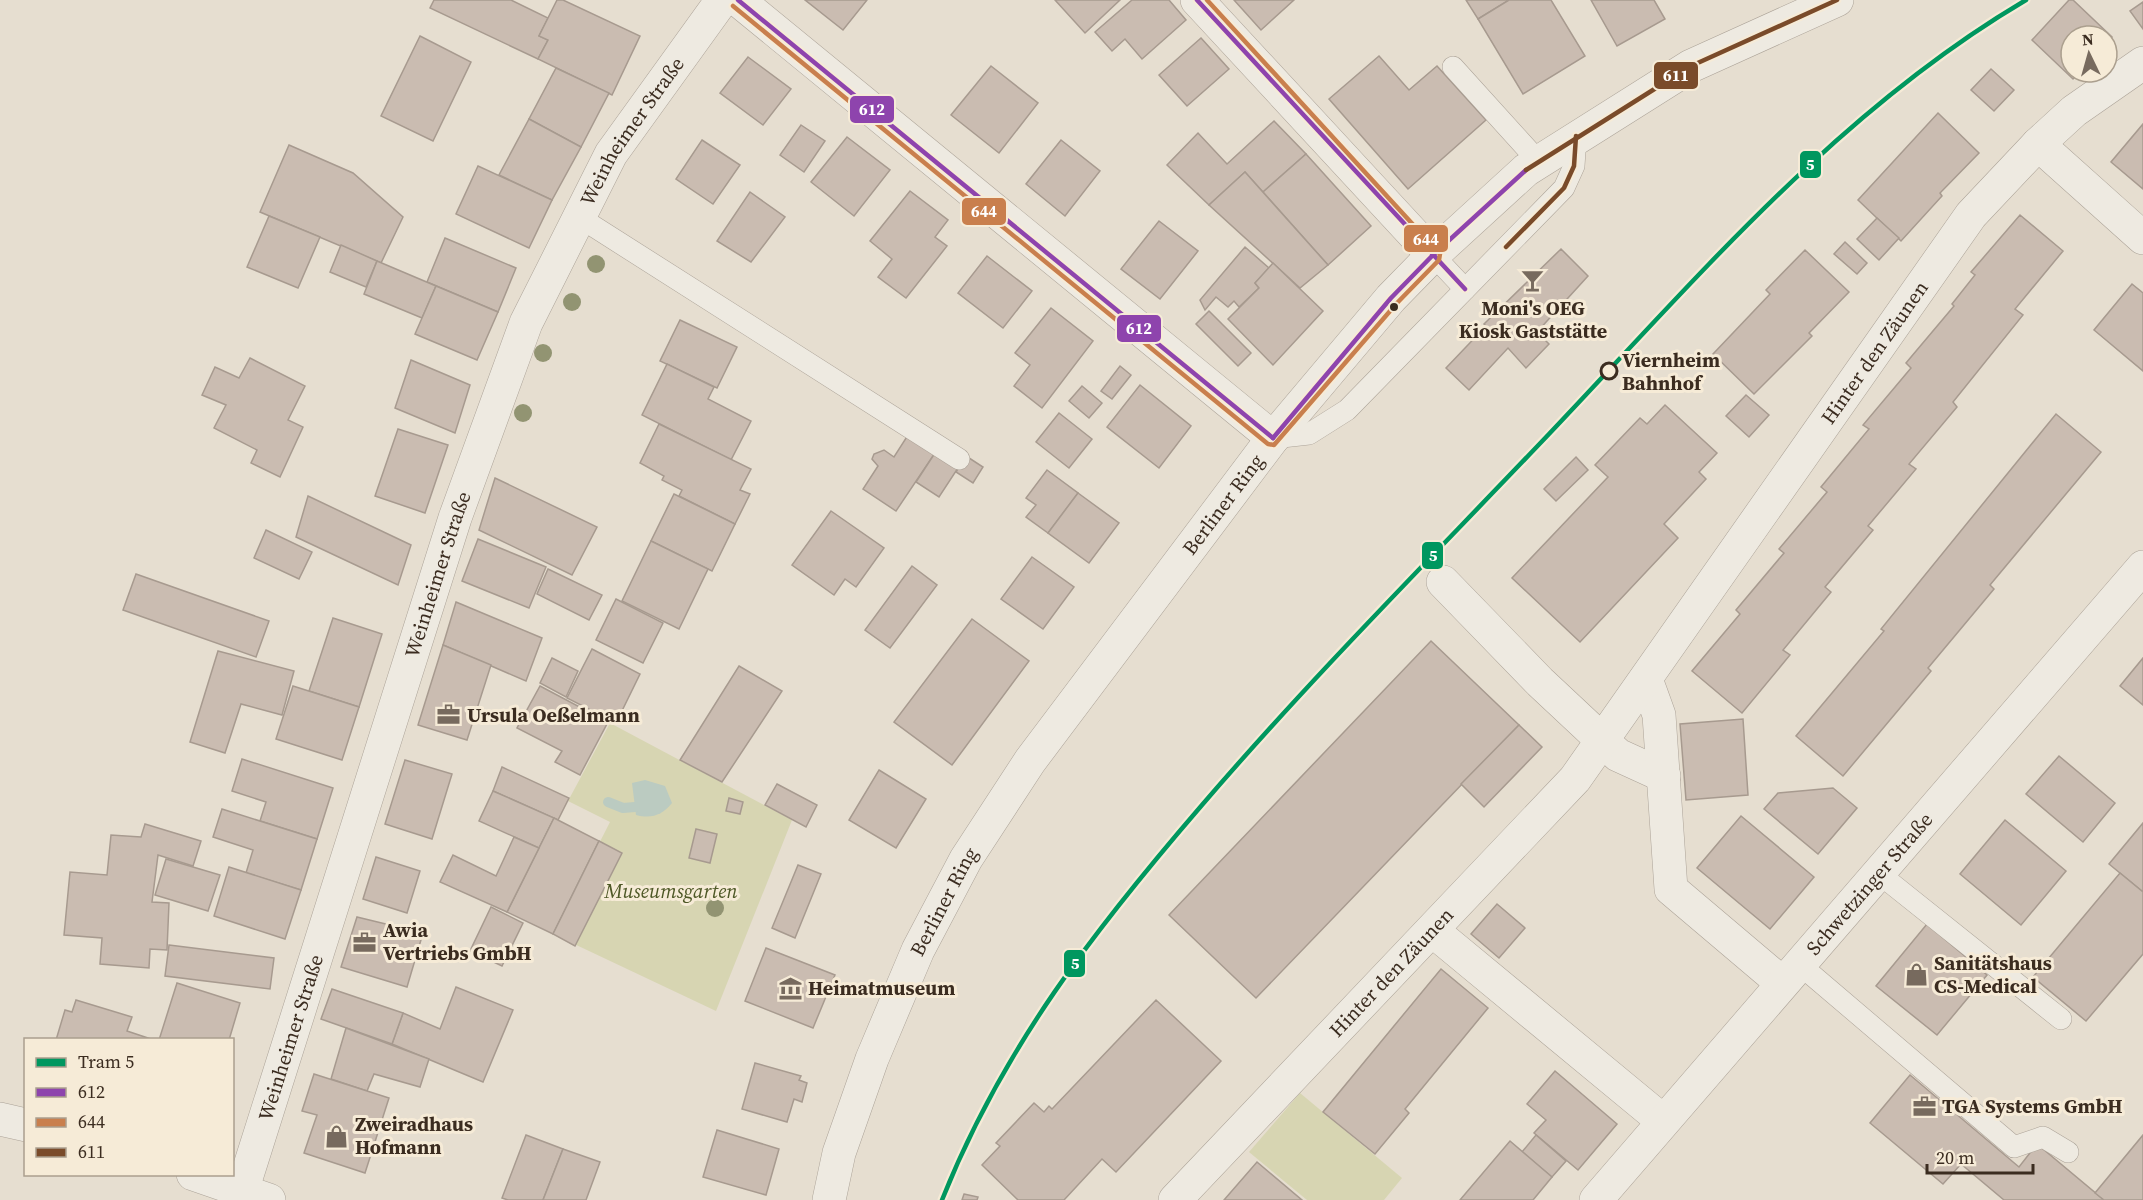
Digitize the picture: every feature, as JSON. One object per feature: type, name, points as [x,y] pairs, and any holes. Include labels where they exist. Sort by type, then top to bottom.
[{"type":"street","name":"Weinheimer Straße","points":[[251,1197],[455,518],[526,323],[611,154],[722,0]]},
{"type":"street","points":[[738,0],[1274,438]]},
{"type":"street","points":[[1197,0],[1433,255]]},
{"type":"street","name":"Berliner Ring","points":[[829,1200],[839,1153],[872,1059],[918,950],[966,859],[1030,760],[1274,438],[1391,298],[1433,255],[1539,162],[1576,136],[1691,66],[1837,0]]},
{"type":"street","name":"Hinter den Zäunen","points":[[1174,1200],[1433,931],[1575,779],[1971,215],[2038,144],[2074,111],[2143,63]]},
{"type":"street","points":[[2038,144],[2143,238]]},
{"type":"street","name":"Schwetzinger Straße","points":[[1596,1200],[1877,872],[2143,567]]},
{"type":"street","points":[[1443,582],[1540,682],[1618,755],[1664,776]]},
{"type":"street","points":[[1646,679],[1659,715],[1671,889],[1791,973]]},
{"type":"street","points":[[1433,931],[1663,1121]]},
{"type":"street","points":[[0,1119],[24,1125]]},
{"type":"street","points":[[199,1176],[251,1197]]},
{"type":"lane","points":[[1453,67],[1539,162]]},
{"type":"lane","points":[[1274,438],[1309,434],[1347,410],[1564,188],[1574,166],[1576,136]]},
{"type":"lane","points":[[579,217],[960,459]]},
{"type":"lane","points":[[1433,255],[1465,289]]},
{"type":"lane","points":[[1877,872],[2061,1019]]},
{"type":"lane","points":[[1791,973],[2014,1147],[2043,1137],[2068,1152]]},
{"type":"green space","name":"Museumsgarten","points":[[610,723],[792,820],[716,1011],[553,934],[610,822],[568,801]]},
{"type":"green space","points":[[1300,1093],[1402,1178],[1384,1200],[1307,1200],[1249,1152]]},
{"type":"shaded area","points":[[645,780],[665,786],[672,803],[656,815],[636,815],[632,783]]},
{"type":"building","points":[[434,0],[511,0],[548,18],[539,36],[548,40],[538,59],[430,8]]},
{"type":"building","points":[[557,0],[563,0],[640,36],[612,95],[538,59],[548,40],[539,36]]},
{"type":"building","points":[[805,0],[867,0],[843,30]]},
{"type":"building","points":[[1055,0],[1120,0],[1085,33]]},
{"type":"building","points":[[1132,0],[1169,0],[1186,20],[1142,59],[1125,39],[1112,51],[1095,32]]},
{"type":"building","points":[[1234,0],[1294,0],[1261,30]]},
{"type":"building","points":[[1466,0],[1509,0],[1478,19]]},
{"type":"building","points":[[1509,0],[1551,0],[1585,56],[1523,94],[1478,19]]},
{"type":"building","points":[[1591,0],[1654,0],[1665,19],[1617,46]]},
{"type":"building","points":[[2069,0],[2073,0],[2098,24],[2059,24],[2059,66],[2032,40]]},
{"type":"building","points":[[2143,2],[2143,29],[2130,11]]},
{"type":"building","points":[[420,36],[471,62],[433,141],[381,116]]},
{"type":"building","points":[[1201,38],[1229,69],[1187,106],[1159,75]]},
{"type":"building","points":[[1379,56],[1409,90],[1437,66],[1486,120],[1408,189],[1329,99]]},
{"type":"building","points":[[748,57],[791,89],[763,125],[720,93]]},
{"type":"building","points":[[991,66],[1038,103],[999,153],[951,115]]},
{"type":"building","points":[[556,68],[609,93],[581,147],[529,119]]},
{"type":"building","points":[[1991,69],[2014,90],[1994,111],[1971,90]]},
{"type":"building","points":[[1938,113],[1979,153],[1940,193],[1942,196],[1901,241],[1858,200]]},
{"type":"building","points":[[529,119],[581,147],[552,200],[499,175]]},
{"type":"building","points":[[1274,121],[1306,154],[1263,192],[1245,172],[1209,205],[1167,165],[1198,133],[1227,164]]},
{"type":"building","points":[[2143,124],[2143,189],[2111,162]]},
{"type":"building","points":[[801,125],[825,141],[804,172],[780,155]]},
{"type":"building","points":[[847,137],[890,170],[854,216],[811,182]]},
{"type":"building","points":[[702,140],[740,165],[713,204],[676,179]]},
{"type":"building","points":[[1061,140],[1100,171],[1065,216],[1026,184]]},
{"type":"building","points":[[289,145],[353,173],[403,217],[381,263],[260,212]]},
{"type":"building","points":[[1306,154],[1371,226],[1328,265],[1263,192]]},
{"type":"building","points":[[478,166],[552,200],[529,248],[456,214]]},
{"type":"building","points":[[1245,172],[1328,265],[1300,288],[1209,205]]},
{"type":"building","points":[[910,191],[948,220],[935,237],[947,246],[906,298],[878,277],[892,259],[870,241]]},
{"type":"building","points":[[750,192],[785,217],[751,262],[717,241]]},
{"type":"building","points":[[2020,215],[2063,251],[2015,309],[2023,315],[1953,402],[1957,407],[1909,464],[1916,469],[1868,526],[1873,530],[1825,587],[1831,592],[1783,650],[1790,655],[1742,713],[1692,671],[1740,614],[1736,610],[1784,553],[1779,549],[1827,492],[1821,487],[1869,429],[1863,425],[1911,368],[1906,363],[1954,306],[1952,304],[1975,275],[1971,272]]},
{"type":"building","points":[[269,216],[320,237],[298,288],[247,267]]},
{"type":"building","points":[[1877,218],[1899,238],[1879,260],[1857,239]]},
{"type":"building","points":[[1159,221],[1198,251],[1160,299],[1121,269]]},
{"type":"building","points":[[445,238],[516,268],[498,312],[427,282]]},
{"type":"building","points":[[1845,242],[1867,263],[1857,274],[1834,254]]},
{"type":"building","points":[[341,245],[377,261],[366,287],[330,272]]},
{"type":"building","points":[[1245,247],[1269,268],[1255,283],[1259,288],[1239,307],[1234,301],[1228,307],[1216,297],[1205,310],[1200,300]]},
{"type":"building","points":[[1561,249],[1588,276],[1537,332],[1549,344],[1526,368],[1508,348],[1469,390],[1446,368],[1486,326],[1484,324]]},
{"type":"building","points":[[1805,250],[1849,292],[1809,333],[1812,336],[1754,394],[1713,354],[1770,294],[1766,290]]},
{"type":"building","points":[[987,256],[1032,291],[1003,328],[958,293]]},
{"type":"building","points":[[377,261],[436,286],[422,318],[364,294]]},
{"type":"building","points":[[1273,263],[1323,311],[1273,365],[1228,319],[1259,288],[1255,283]]},
{"type":"building","points":[[2132,284],[2143,293],[2143,371],[2094,330]]},
{"type":"building","points":[[436,286],[498,312],[477,360],[415,334]]},
{"type":"building","points":[[1051,308],[1093,341],[1042,408],[1014,386],[1030,365],[1015,353]]},
{"type":"building","points":[[1209,311],[1251,353],[1238,366],[1196,324]]},
{"type":"building","points":[[680,320],[737,347],[717,388],[660,361]]},
{"type":"building","points":[[250,358],[305,386],[288,420],[303,427],[280,477],[251,463],[257,450],[214,428],[226,405],[202,395],[215,367],[239,378]]},
{"type":"building","points":[[411,360],[470,385],[455,433],[395,408]]},
{"type":"building","points":[[667,364],[714,387],[708,399],[751,421],[731,460],[642,415]]},
{"type":"building","points":[[1120,366],[1131,375],[1112,399],[1101,391]]},
{"type":"building","points":[[1140,385],[1191,426],[1159,468],[1107,427]]},
{"type":"building","points":[[1082,386],[1102,403],[1089,418],[1069,401]]},
{"type":"building","points":[[1746,395],[1769,415],[1749,437],[1726,416]]},
{"type":"building","points":[[1665,405],[1717,453],[1699,472],[1706,479],[1664,524],[1678,538],[1580,642],[1512,578],[1608,477],[1595,465],[1640,418],[1647,424]]},
{"type":"building","points":[[1059,413],[1092,439],[1069,468],[1036,442]]},
{"type":"building","points":[[2056,414],[2101,452],[1990,585],[1994,589],[1928,668],[1931,671],[1843,776],[1796,736],[1884,631],[1881,629]]},
{"type":"building","points":[[659,424],[751,469],[740,490],[750,494],[735,524],[679,496],[682,490],[662,480],[664,476],[640,463]]},
{"type":"building","points":[[398,429],[448,445],[425,513],[375,496]]},
{"type":"building","points":[[908,435],[935,453],[896,511],[863,489],[878,466],[872,459],[874,454],[884,450],[894,457]]},
{"type":"building","points":[[935,453],[958,468],[939,497],[916,482]]},
{"type":"building","points":[[966,456],[983,467],[973,483],[956,472]]},
{"type":"building","points":[[1576,457],[1588,470],[1556,501],[1544,489]]},
{"type":"building","points":[[1047,470],[1078,493],[1048,533],[1026,517],[1036,505],[1026,498]]},
{"type":"building","points":[[495,478],[597,527],[572,575],[479,530]]},
{"type":"building","points":[[1078,493],[1119,523],[1089,563],[1048,533]]},
{"type":"building","points":[[674,494],[735,524],[712,571],[651,541]]},
{"type":"building","points":[[308,496],[411,545],[398,585],[296,537]]},
{"type":"building","points":[[831,511],[884,548],[856,587],[845,579],[834,595],[792,565]]},
{"type":"building","points":[[266,530],[312,552],[299,579],[254,558]]},
{"type":"building","points":[[478,539],[546,567],[529,608],[462,581]]},
{"type":"building","points":[[651,541],[708,569],[679,629],[622,601]]},
{"type":"building","points":[[1032,557],[1074,587],[1043,629],[1001,599]]},
{"type":"building","points":[[912,566],[937,585],[890,648],[865,630]]},
{"type":"building","points":[[548,569],[602,595],[589,620],[537,594]]},
{"type":"building","points":[[136,574],[269,621],[256,657],[123,610]]},
{"type":"building","points":[[616,599],[663,623],[643,663],[596,640]]},
{"type":"building","points":[[456,602],[542,638],[526,681],[443,645]]},
{"type":"building","points":[[333,618],[382,634],[359,707],[309,691]]},
{"type":"building","points":[[972,619],[1029,661],[952,765],[894,722]]},
{"type":"building","points":[[1431,641],[1519,725],[1256,998],[1169,915]]},
{"type":"building","points":[[443,645],[491,665],[467,740],[418,725]]},
{"type":"building","points":[[592,649],[640,674],[616,723],[567,698]]},
{"type":"building","points":[[218,651],[294,671],[282,715],[241,704],[225,753],[190,742]]},
{"type":"building","points":[[552,658],[578,671],[566,697],[540,683]]},
{"type":"building","points":[[2143,658],[2143,705],[2120,686]]},
{"type":"building","points":[[739,666],[782,691],[722,782],[680,760]]},
{"type":"building","points":[[293,686],[359,707],[342,760],[276,739]]},
{"type":"building","points":[[540,686],[608,722],[580,775],[555,762],[562,751],[517,728]]},
{"type":"building","points":[[1743,719],[1748,795],[1686,800],[1680,724]]},
{"type":"building","points":[[1519,725],[1542,747],[1484,807],[1461,784]]},
{"type":"building","points":[[2059,756],[2115,803],[2083,842],[2026,794]]},
{"type":"building","points":[[242,759],[333,788],[317,839],[260,821],[266,802],[232,791]]},
{"type":"building","points":[[405,760],[452,774],[432,839],[385,824]]},
{"type":"building","points":[[502,767],[569,798],[558,820],[493,791]]},
{"type":"building","points":[[879,770],[926,799],[896,848],[849,820]]},
{"type":"building","points":[[777,784],[817,805],[806,827],[765,805]]},
{"type":"building","points":[[1833,788],[1857,808],[1818,854],[1764,809],[1778,793]]},
{"type":"building","points":[[493,791],[554,818],[539,848],[479,821]]},
{"type":"building","points":[[729,798],[743,802],[740,814],[726,811]]},
{"type":"building","points":[[222,809],[317,839],[301,890],[246,873],[253,850],[213,837]]},
{"type":"building","points":[[1741,816],[1814,877],[1770,929],[1697,868]]},
{"type":"building","points":[[554,818],[599,841],[553,934],[507,912]]},
{"type":"building","points":[[2005,820],[2066,871],[2021,925],[1960,874]]},
{"type":"building","points":[[2143,823],[2143,892],[2109,864]]},
{"type":"building","points":[[145,824],[201,841],[193,866],[158,855],[152,902],[169,903],[167,950],[150,949],[149,968],[100,964],[102,938],[64,935],[70,872],[107,875],[111,835],[141,837]]},
{"type":"building","points":[[696,829],[717,834],[710,863],[689,858]]},
{"type":"building","points":[[514,837],[539,848],[507,912],[440,882],[453,855],[496,876]]},
{"type":"building","points":[[599,841],[622,853],[575,946],[553,934]]},
{"type":"building","points":[[376,857],[420,871],[407,913],[363,899]]},
{"type":"building","points":[[166,859],[220,875],[208,911],[155,895]]},
{"type":"building","points":[[798,865],[821,874],[795,938],[772,928]]},
{"type":"building","points":[[229,867],[301,890],[285,939],[214,916]]},
{"type":"building","points":[[2120,873],[2143,892],[2143,954],[2086,1021],[2033,977]]},
{"type":"building","points":[[1497,904],[1525,928],[1499,958],[1471,934]]},
{"type":"building","points":[[491,907],[523,923],[502,966],[470,951]]},
{"type":"building","points":[[357,917],[423,933],[407,987],[341,967]]},
{"type":"building","points":[[1927,924],[1987,975],[1937,1035],[1876,986]]},
{"type":"building","points":[[169,945],[274,958],[270,989],[165,976]]},
{"type":"building","name":"Heimatmuseum","points":[[766,948],[835,975],[813,1028],[745,1001]]},
{"type":"building","points":[[1441,969],[1488,1008],[1405,1109],[1409,1113],[1375,1154],[1323,1112]]},
{"type":"building","points":[[177,983],[240,1003],[230,1038],[160,1038]]},
{"type":"building","points":[[456,987],[513,1010],[483,1082],[392,1044],[403,1013],[440,1029]]},
{"type":"building","points":[[332,989],[403,1013],[392,1044],[321,1019]]},
{"type":"building","points":[[76,1000],[132,1017],[127,1031],[148,1038],[57,1038],[65,1010],[72,1012]]},
{"type":"building","points":[[1156,1000],[1221,1061],[1116,1172],[1102,1159],[1064,1200],[1018,1200],[982,1165],[1000,1146],[996,1143],[1034,1103],[1044,1112],[1049,1106],[1052,1109]]},
{"type":"building","points":[[346,1028],[429,1059],[420,1087],[374,1074],[367,1091],[331,1079]]},
{"type":"building","points":[[755,1063],[801,1076],[799,1080],[807,1083],[802,1102],[794,1099],[787,1122],[742,1109]]},
{"type":"building","points":[[1555,1071],[1617,1124],[1578,1170],[1534,1133],[1546,1120],[1527,1104]]},
{"type":"building","points":[[314,1074],[389,1098],[365,1173],[304,1153],[317,1115],[302,1111]]},
{"type":"building","points":[[1910,1075],[2019,1167],[2037,1144],[2104,1200],[2004,1200],[1961,1164],[1943,1184],[1870,1123]]},
{"type":"building","points":[[717,1130],[779,1149],[766,1195],[703,1177]]},
{"type":"building","points":[[526,1135],[563,1149],[543,1200],[508,1200],[502,1198]]},
{"type":"building","points":[[1536,1135],[1566,1161],[1552,1177],[1522,1152]]},
{"type":"building","points":[[2143,1135],[2143,1200],[2104,1200],[2095,1193]]},
{"type":"building","points":[[1510,1141],[1552,1177],[1533,1200],[1460,1200]]},
{"type":"building","points":[[563,1149],[600,1162],[586,1200],[543,1200]]},
{"type":"building","points":[[1257,1162],[1302,1200],[1224,1200]]},
{"type":"building","points":[[964,1194],[978,1197],[977,1200],[962,1200]]},
{"type":"waterway","points":[[608,802],[623,808],[635,807]]},
{"type":"tram line","name":"5","points":[[942,1200],[966,1144],[993,1091],[1055,992],[1089,944],[1163,851],[1286,710],[1716,257],[1773,200],[1893,92],[1958,44],[2026,0]]},
{"type":"transit line","name":"612","points":[[738,0],[1273,438]]},
{"type":"transit line","name":"612","points":[[1197,0],[1465,289]]},
{"type":"transit line","name":"644","points":[[733,6],[1268,444],[1274,445],[1397,303],[1439,260],[1440,254],[1207,0]]},
{"type":"transit line","name":"611","points":[[1526,170],[1691,66],[1837,0]]},
{"type":"transit line","name":"611","points":[[1506,247],[1564,188],[1574,166],[1576,136]]},
{"type":"transit line","name":"612","points":[[1273,438],[1391,298],[1433,255],[1526,170]]},
{"type":"place","name":"Moni's OEG Kiosk Gaststätte","points":[[1533,281]]},
{"type":"place","name":"Viernheim Bahnhof","points":[[1609,371]]},
{"type":"place","name":"Ursula Oeßelmann","points":[[449,715]]},
{"type":"place","name":"Awia Vertriebs GmbH","points":[[365,942]]},
{"type":"place","name":"Sanitätshaus CS-Medical","points":[[1916,974]]},
{"type":"place","name":"Heimatmuseum","points":[[790,988]]},
{"type":"place","name":"TGA Systems GmbH","points":[[1924,1106]]},
{"type":"place","name":"Zweiradhaus Hofmann","points":[[337,1136]]}]
